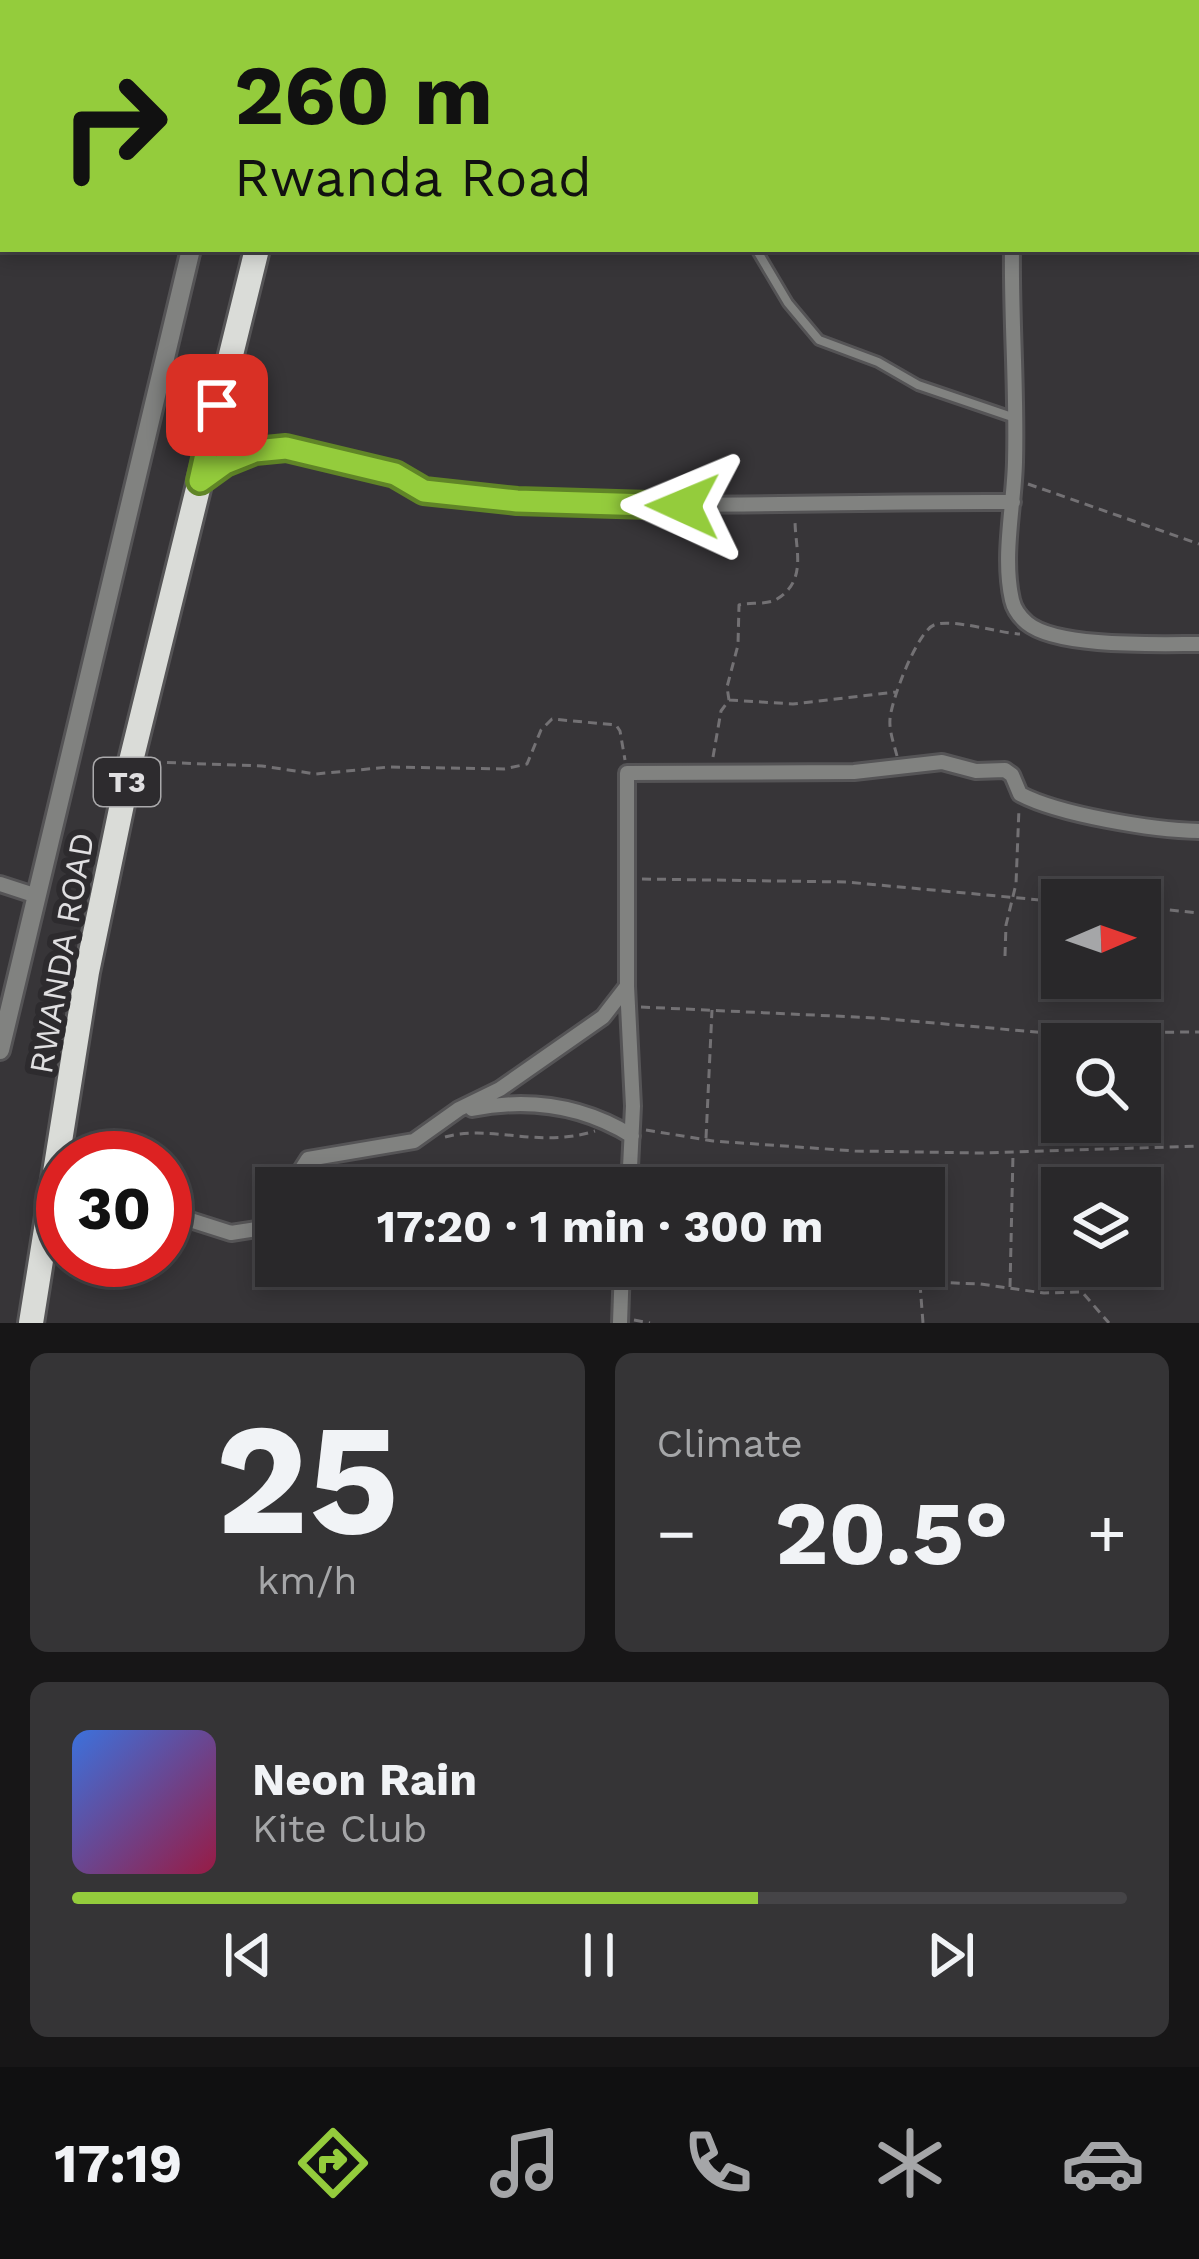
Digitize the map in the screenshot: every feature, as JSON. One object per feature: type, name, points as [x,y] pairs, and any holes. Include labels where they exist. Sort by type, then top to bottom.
[{"type":"highway","name":"RWANDA ROAD","points":[[65,1131],[87,972],[131,761],[255,252]]},
{"type":"highway","name":"RWANDA ROAD","points":[[31,1323],[38,1287]]},
{"type":"street","points":[[0,1050],[191,252]]},
{"type":"street","points":[[1012,252],[1016,418],[1009,560],[1012,602],[1019,616],[1040,632],[1106,642],[1199,644]]},
{"type":"street","points":[[200,481],[225,463],[255,451],[286,448],[395,474],[415,489],[469,496],[677,506],[1013,502]]},
{"type":"street","points":[[629,1167],[627,773],[854,772],[942,762],[976,771],[1005,770],[1020,794],[1096,815],[1199,831]]},
{"type":"street","points":[[0,884],[37,896]]},
{"type":"street","points":[[303,1167],[308,1159],[402,1145],[436,1129],[603,1017],[627,986]]},
{"type":"street","points":[[455,1112],[502,1103],[548,1104],[629,1131]]},
{"type":"street","points":[[192,1221],[231,1233],[255,1229]]},
{"type":"street","points":[[622,1287],[623,1322]]},
{"type":"lane","points":[[758,252],[788,303],[819,340],[878,362],[918,385],[1016,418]]},
{"type":"path","points":[[1015,480],[1199,544]]},
{"type":"path","points":[[713,771],[721,711],[729,700],[727,687],[738,645],[739,604],[777,598],[794,581],[801,564],[795,542],[796,502]]},
{"type":"path","points":[[899,766],[890,716],[912,655],[934,625],[991,633],[1040,632]]},
{"type":"path","points":[[729,700],[794,704],[898,692]]},
{"type":"path","points":[[131,761],[262,766],[316,774],[389,767],[504,769],[527,764],[541,730],[552,719],[618,727],[627,773]]},
{"type":"path","points":[[1005,956],[1020,794]]},
{"type":"path","points":[[628,879],[846,882],[1041,899]]},
{"type":"path","points":[[1161,909],[1199,913]]},
{"type":"path","points":[[628,1006],[1047,1033],[1199,1032]]},
{"type":"path","points":[[706,1140],[712,1010]]},
{"type":"path","points":[[434,1139],[457,1133],[555,1140],[629,1131],[855,1151],[1199,1146]]},
{"type":"path","points":[[1010,1287],[1013,1152]]},
{"type":"path","points":[[945,1283],[1085,1292],[1109,1323]]},
{"type":"path","points":[[920,1287],[923,1323]]},
{"type":"path","points":[[623,1322],[650,1323]]},
{"type":"route","points":[[217,405],[200,481],[225,463],[255,451],[286,448],[395,474],[424,491],[517,501],[683,506]]}]
